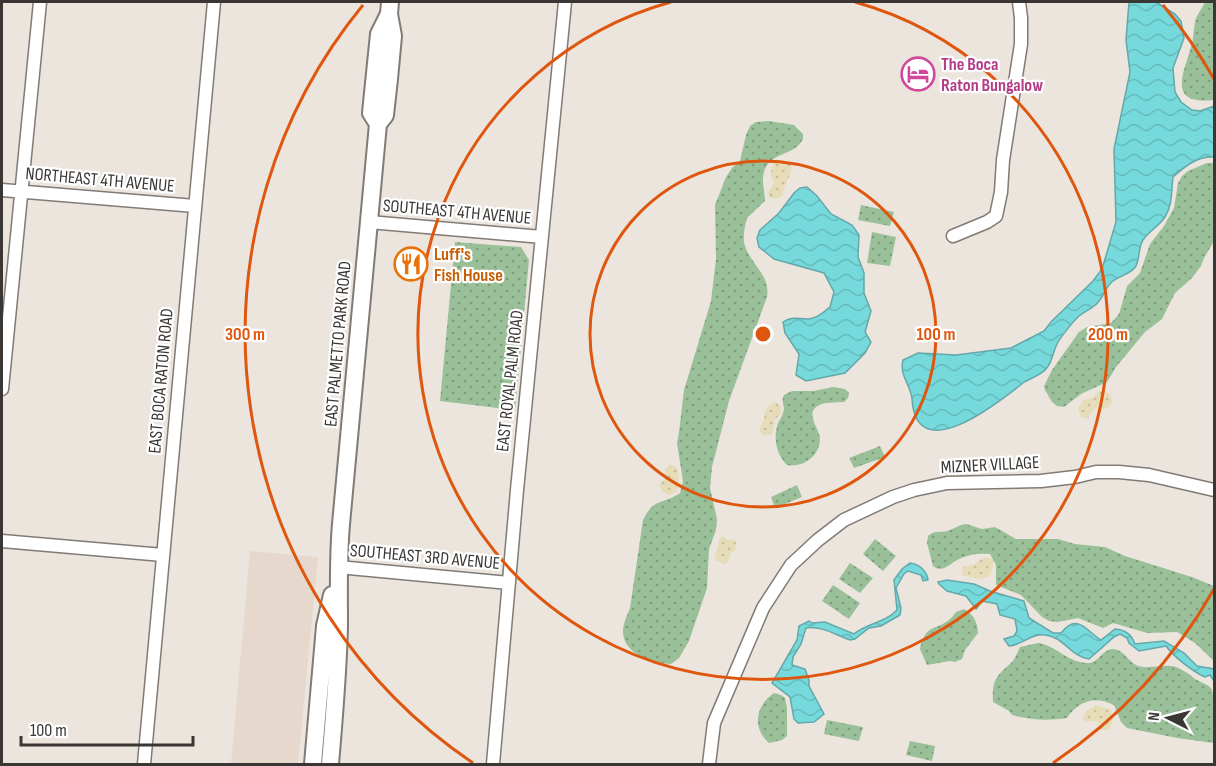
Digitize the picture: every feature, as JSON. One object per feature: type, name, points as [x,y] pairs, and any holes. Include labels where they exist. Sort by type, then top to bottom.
[{"type":"main road","name":"EAST PALMETTO PARK ROAD","points":[[330,765],[337,682],[338,567],[378,124],[385,115],[393,36],[390,8]]},
{"type":"main road","name":"EAST PALMETTO PARK ROAD","points":[[312,765],[326,626],[338,567]]},
{"type":"street","points":[[2,389],[40,2]]},
{"type":"street","name":"EAST BOCA RATON ROAD","points":[[144,765],[214,2]]},
{"type":"street","name":"EAST ROYAL PALM ROAD","points":[[493,765],[508,583],[565,2]]},
{"type":"street","points":[[953,236],[996,216],[1021,44],[1019,2]]},
{"type":"street","name":"NORTHEAST 4TH AVENUE","points":[[2,190],[195,206]]},
{"type":"street","name":"SOUTHEAST 4TH AVENUE","points":[[369,222],[542,237]]},
{"type":"street","name":"MIZNER VILLAGE","points":[[709,765],[714,723],[763,608],[791,565],[844,520],[893,497],[947,483],[1041,481],[1096,472],[1119,472],[1149,475],[1215,490]]},
{"type":"street","points":[[2,541],[163,555]]},
{"type":"street","name":"SOUTHEAST 3RD AVENUE","points":[[338,567],[508,583]]},
{"type":"shaded area","points":[[250,551],[318,557],[298,764],[231,764]]},
{"type":"green space","points":[[1205,2],[1214,2],[1214,100],[1189,98],[1182,86],[1182,77],[1192,44],[1196,20]]},
{"type":"green space","points":[[769,121],[794,125],[803,134],[803,139],[794,149],[767,165],[763,179],[765,201],[747,218],[744,242],[766,282],[767,297],[729,401],[712,467],[710,488],[717,519],[716,530],[709,549],[707,588],[689,641],[679,658],[671,664],[656,662],[648,660],[628,647],[623,632],[630,608],[643,520],[655,505],[680,493],[683,481],[677,443],[684,390],[711,301],[716,259],[715,205],[726,177],[740,161],[750,126],[756,122]]},
{"type":"green space","points":[[1207,163],[1214,163],[1214,241],[1201,266],[1192,278],[1175,293],[1162,319],[1145,332],[1116,367],[1107,382],[1081,394],[1064,407],[1057,406],[1052,402],[1044,386],[1052,370],[1079,332],[1087,327],[1111,323],[1119,314],[1127,286],[1140,273],[1150,244],[1174,208],[1178,183],[1182,176]]},
{"type":"green space","points":[[861,205],[894,212],[890,226],[858,220]]},
{"type":"green space","points":[[872,232],[896,237],[890,266],[867,263]]},
{"type":"green space","points":[[455,242],[521,247],[529,260],[515,410],[440,401]]},
{"type":"green space","points":[[834,387],[845,389],[849,393],[848,398],[844,402],[823,404],[813,410],[812,414],[820,439],[817,451],[810,460],[804,463],[787,465],[780,456],[776,440],[776,429],[784,410],[784,395],[792,391],[813,391]]},
{"type":"green space","points":[[880,446],[885,457],[854,468],[849,458]]},
{"type":"green space","points":[[797,485],[802,497],[775,508],[771,497]]},
{"type":"green space","points":[[966,524],[982,529],[995,527],[1016,539],[1058,539],[1075,544],[1105,547],[1214,586],[1214,661],[1195,643],[1177,632],[1147,633],[1113,623],[1103,628],[1078,618],[1057,622],[1049,621],[1042,617],[1021,595],[996,585],[996,565],[990,554],[967,556],[940,569],[933,566],[927,543],[928,536]]},
{"type":"green space","points":[[875,539],[896,556],[883,571],[863,554]]},
{"type":"green space","points":[[850,563],[873,578],[860,593],[839,579]]},
{"type":"green space","points":[[833,585],[860,603],[849,619],[822,601]]},
{"type":"green space","points":[[964,609],[974,619],[978,633],[965,650],[962,659],[927,665],[920,649],[926,634],[945,623],[956,612]]},
{"type":"green space","points":[[1038,643],[1045,644],[1082,663],[1095,661],[1106,651],[1112,649],[1120,651],[1138,666],[1171,666],[1183,671],[1211,688],[1213,692],[1214,743],[1127,728],[1121,722],[1114,705],[1100,700],[1087,701],[1076,707],[1067,718],[1039,720],[1012,715],[993,702],[994,684],[1020,647]]},
{"type":"green space","points":[[774,693],[785,698],[787,736],[782,740],[769,743],[760,731],[758,717],[763,704]]},
{"type":"green space","points":[[827,720],[863,727],[859,741],[824,734]]},
{"type":"green space","points":[[910,741],[935,746],[932,761],[906,755]]},
{"type":"sand","points":[[778,160],[789,163],[791,171],[782,195],[773,199],[768,193],[774,183],[771,176],[772,168]]},
{"type":"sand","points":[[1099,391],[1109,393],[1112,399],[1110,405],[1106,408],[1094,409],[1087,419],[1081,417],[1078,409],[1082,401],[1093,397]]},
{"type":"sand","points":[[776,402],[781,407],[781,414],[775,419],[772,434],[763,436],[759,430],[765,411]]},
{"type":"sand","points":[[670,465],[676,466],[679,479],[676,492],[668,495],[659,485],[665,478],[665,469]]},
{"type":"sand","points":[[723,536],[729,541],[732,539],[736,542],[735,550],[731,553],[727,564],[714,558],[719,539]]},
{"type":"sand","points":[[985,557],[992,559],[993,562],[993,568],[988,577],[980,579],[961,575],[964,566],[973,565]]},
{"type":"sand","points":[[1096,705],[1111,710],[1113,719],[1110,729],[1100,728],[1098,721],[1085,721],[1083,718],[1086,711]]},
{"type":"water","points":[[1129,2],[1156,2],[1175,14],[1181,21],[1184,38],[1173,68],[1175,92],[1181,102],[1192,110],[1200,111],[1214,106],[1214,157],[1192,162],[1173,177],[1168,212],[1143,240],[1136,266],[1113,281],[1097,303],[1074,321],[1058,342],[1050,364],[1044,371],[978,415],[960,424],[943,430],[928,429],[917,419],[904,376],[903,360],[918,353],[956,355],[1011,348],[1044,331],[1102,269],[1116,222],[1114,149],[1130,72],[1126,40]]},
{"type":"water","points":[[807,187],[831,214],[852,225],[859,235],[858,257],[864,273],[864,293],[871,311],[865,332],[871,342],[865,353],[845,373],[806,381],[796,375],[799,354],[785,333],[783,322],[792,318],[810,319],[820,315],[830,307],[834,292],[824,273],[774,259],[759,247],[757,238],[760,230],[779,213],[794,193],[800,188]]},
{"type":"water","points":[[910,563],[922,568],[928,580],[923,581],[921,575],[908,571],[904,574],[896,588],[901,608],[900,615],[881,626],[869,628],[855,639],[850,640],[822,629],[806,628],[801,644],[793,657],[792,665],[805,669],[809,686],[824,714],[814,722],[798,723],[794,719],[790,697],[772,683],[797,640],[799,626],[809,621],[812,623],[825,622],[854,634],[887,618],[897,610],[894,580]]},
{"type":"water","points":[[947,580],[974,584],[1024,601],[1029,618],[1053,633],[1061,633],[1067,627],[1078,624],[1101,640],[1115,629],[1128,633],[1135,644],[1164,641],[1184,653],[1197,666],[1214,669],[1214,681],[1210,675],[1205,677],[1189,668],[1166,646],[1139,651],[1120,634],[1089,659],[1077,655],[1057,639],[1045,635],[1009,646],[1004,639],[1014,636],[1017,631],[1015,619],[1000,615],[997,604],[982,601],[976,609],[966,596],[947,591],[938,582]]},
{"type":"place","name":"The Boca Raton Bungalow","points":[[918,74]]},
{"type":"place","name":"Luff's Fish House","points":[[411,264]]}]
